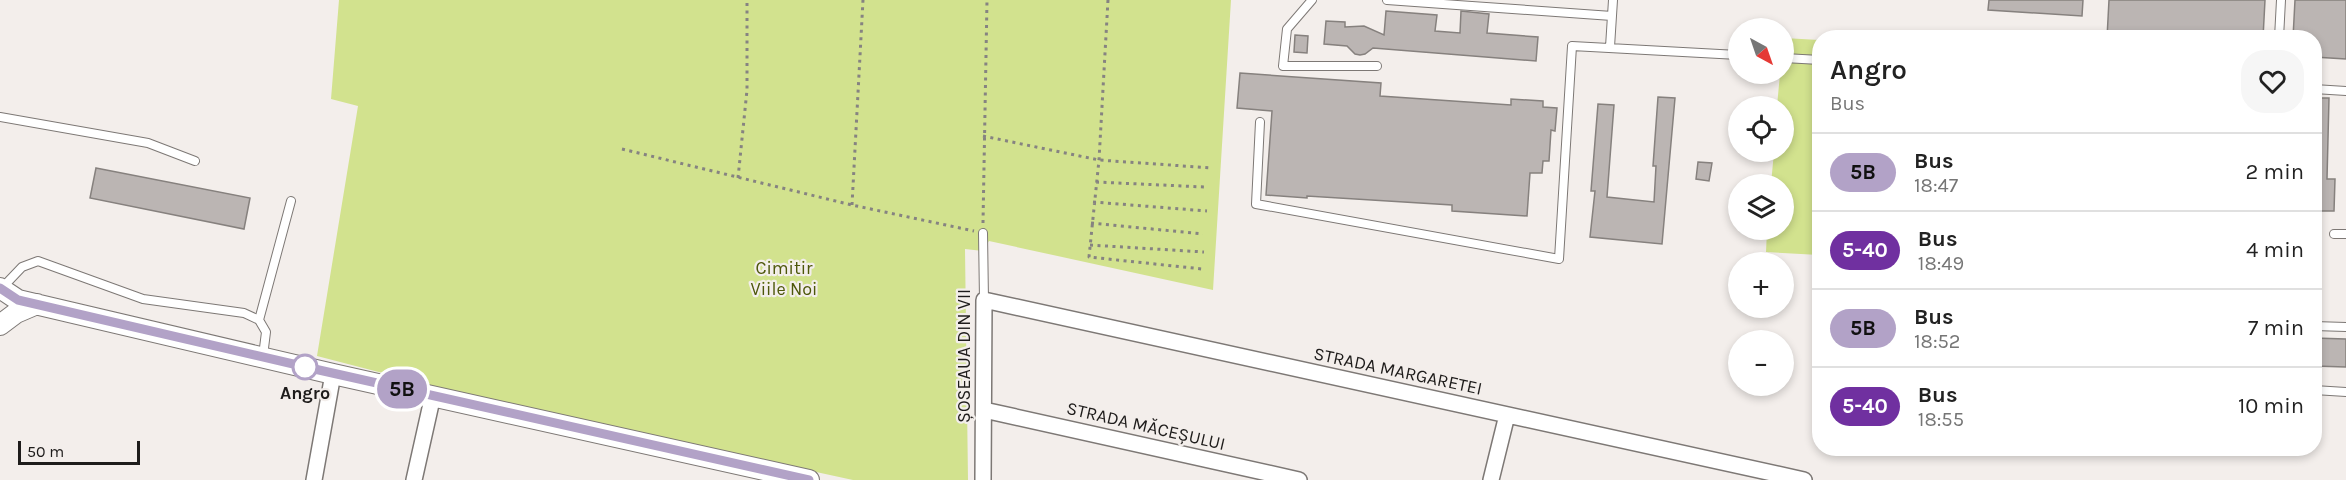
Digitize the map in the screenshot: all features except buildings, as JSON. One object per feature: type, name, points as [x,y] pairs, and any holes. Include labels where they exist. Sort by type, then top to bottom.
[{"type":"street","points":[[0,288],[18,300],[333,374],[808,480]]},
{"type":"street","name":"ȘOSEAUA DIN VII","points":[[983,480],[984,300]]},
{"type":"street","name":"STRADA MARGARETEI","points":[[984,300],[1804,480]]},
{"type":"street","points":[[0,325],[16,313],[37,304]]},
{"type":"street","points":[[314,480],[333,374]]},
{"type":"street","points":[[414,480],[433,395]]},
{"type":"street","name":"STRADA MĂCEȘULUI","points":[[984,410],[1299,480]]},
{"type":"street","points":[[1491,480],[1507,415]]},
{"type":"lane","points":[[1312,0],[1287,29],[1283,66],[1377,66]]},
{"type":"lane","points":[[1387,0],[1612,16]]},
{"type":"lane","points":[[1610,47],[1613,0]]},
{"type":"lane","points":[[2279,30],[2281,0]]},
{"type":"lane","points":[[1260,122],[1256,204],[1559,259],[1572,46],[1728,54]]},
{"type":"lane","points":[[1794,59],[1812,60]]},
{"type":"lane","points":[[2322,90],[2346,91]]},
{"type":"lane","points":[[0,117],[148,143],[195,161]]},
{"type":"lane","points":[[259,320],[291,201]]},
{"type":"lane","name":"ȘOSEAUA DIN VII","points":[[983,233],[984,300]]},
{"type":"lane","points":[[2334,234],[2346,234]]},
{"type":"lane","points":[[0,288],[22,267],[38,261],[143,299],[244,313],[259,320],[266,332],[263,357]]},
{"type":"lane","points":[[2322,326],[2346,327]]},
{"type":"lane","points":[[2322,390],[2346,392]]},
{"type":"path","points":[[738,178],[747,90],[747,0]]},
{"type":"path","points":[[852,205],[863,0]]},
{"type":"path","points":[[622,148],[852,205],[983,233],[987,0]]},
{"type":"path","points":[[1108,0],[1099,160],[1089,257],[1202,269]]},
{"type":"path","points":[[983,136],[1099,160],[1212,168]]},
{"type":"path","points":[[1096,182],[1204,187]]},
{"type":"path","points":[[1093,202],[1208,211]]},
{"type":"path","points":[[1091,223],[1203,234]]},
{"type":"path","points":[[1090,245],[1204,252]]},
{"type":"green space","name":"Cimitir Viile Noi","points":[[339,0],[1231,0],[1213,290],[989,241],[983,251],[965,249],[968,480],[853,480],[506,405],[317,356],[358,106],[331,99]]},
{"type":"green space","points":[[1794,39],[1812,40],[1812,255],[1766,252],[1767,240],[1794,240],[1794,174],[1772,174],[1773,162],[1794,162],[1794,96],[1778,96],[1779,84],[1794,84]]},
{"type":"bus line","name":"5B","points":[[0,288],[18,300],[809,480]]},
{"type":"place","name":"Angro","points":[[305,367]]}]
